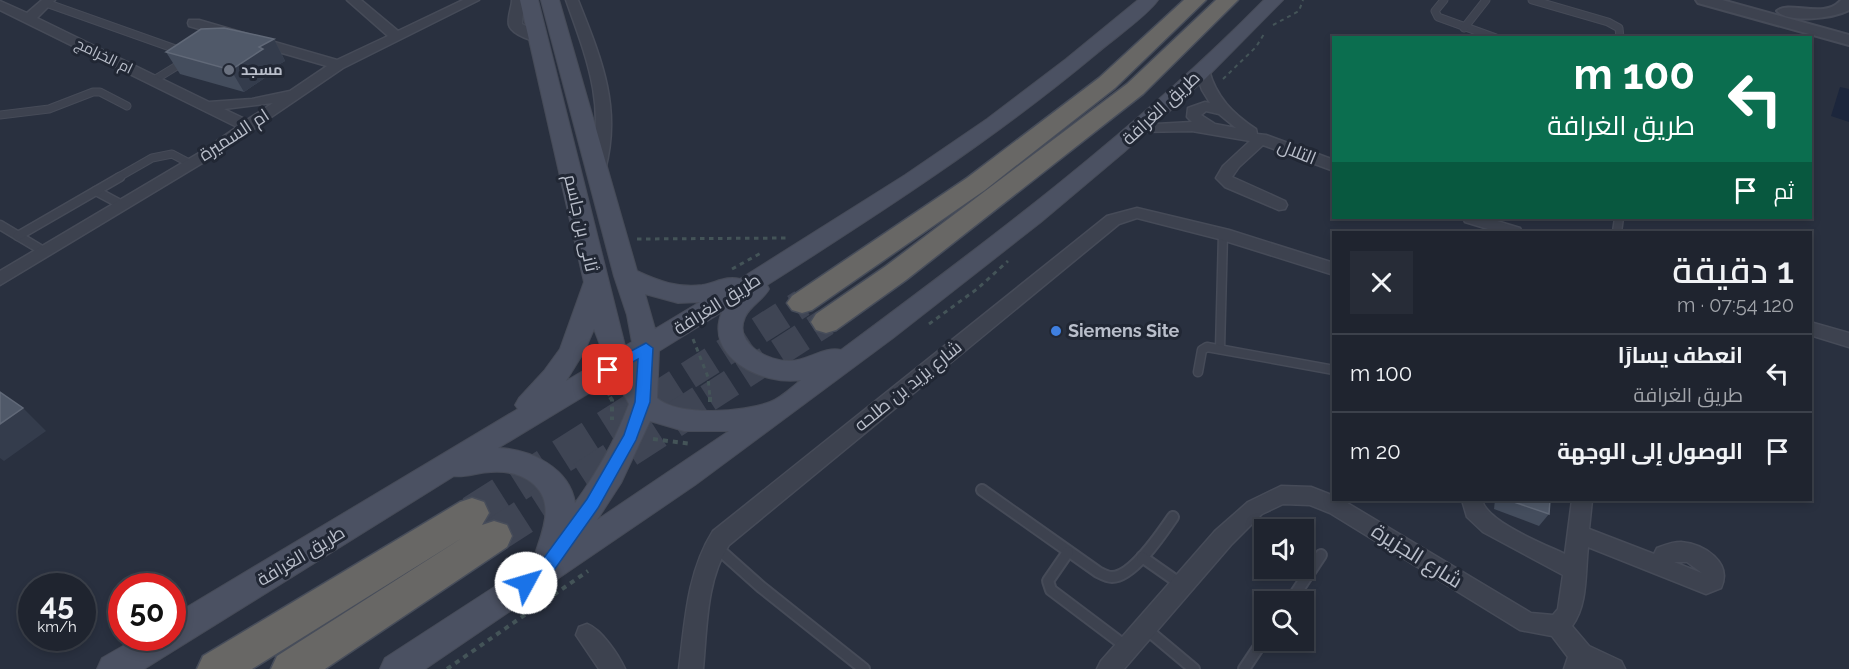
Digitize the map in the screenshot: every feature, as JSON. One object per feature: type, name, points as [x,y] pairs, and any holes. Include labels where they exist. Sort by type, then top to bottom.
[{"type":"highway","points":[[802,303],[976,184],[1107,83],[1196,0]]},
{"type":"highway","name":"طريق الغرافة","points":[[826,322],[896,273],[1135,89],[1228,0]]},
{"type":"highway","points":[[217,669],[483,525],[291,669]]},
{"type":"main road","name":"ثانى بن جاسم","points":[[529,0],[609,339],[611,374],[642,402]]},
{"type":"main road","name":"ثانى بن جاسم","points":[[544,571],[611,475],[631,436],[642,402],[646,348],[640,315],[626,276],[550,0]]},
{"type":"main road","name":"طريق الغرافة","points":[[186,625],[490,439],[611,374],[788,243],[822,238],[997,121],[1094,48],[1149,0]]},
{"type":"main road","name":"طريق الغرافة","points":[[398,669],[778,411],[871,342],[1051,203],[1139,129],[1239,37],[1274,0]]},
{"type":"main road","points":[[788,243],[733,315],[731,330],[734,344],[741,352],[764,368],[783,371],[803,370],[871,342]]},
{"type":"main road","points":[[626,276],[661,292],[693,296],[729,286],[788,243]]},
{"type":"main road","points":[[490,439],[551,384],[567,362],[587,315],[595,281]]},
{"type":"main road","points":[[642,402],[672,417],[698,423],[736,420],[778,411]]},
{"type":"main road","points":[[448,466],[495,459],[525,466],[548,478],[555,488],[562,508],[560,523],[544,571]]},
{"type":"main road","points":[[114,669],[144,651]]},
{"type":"street","points":[[353,0],[396,36]]},
{"type":"street","name":"ام السميرة","points":[[0,279],[191,164],[338,65],[473,0]]},
{"type":"street","points":[[518,0],[514,24],[519,29],[539,38]]},
{"type":"street","name":"ثانى بن جاسم","points":[[572,0],[591,49],[606,111],[605,145],[597,170]]},
{"type":"street","points":[[1704,0],[1849,40]]},
{"type":"street","points":[[1742,0],[1849,27]]},
{"type":"street","points":[[1785,11],[1821,14],[1837,11],[1847,6],[1849,0]]},
{"type":"street","points":[[28,20],[47,1]]},
{"type":"street","name":"ام الخرامج","points":[[0,6],[249,127]]},
{"type":"street","points":[[194,22],[227,36],[338,65]]},
{"type":"street","points":[[1202,70],[1211,95],[1225,111],[1261,138]]},
{"type":"street","name":"ام الخرامج","points":[[208,106],[252,103],[296,93]]},
{"type":"street","points":[[1210,127],[1194,117],[1193,111],[1205,106],[1225,111]]},
{"type":"street","points":[[1139,129],[1181,126],[1210,127],[1261,138]]},
{"type":"street","points":[[1261,138],[1225,172],[1224,178],[1230,184],[1279,205]]},
{"type":"street","name":"التلال","points":[[1261,138],[1332,165]]},
{"type":"street","name":"شارع يزيد بن طلحه","points":[[691,669],[705,572],[714,546],[733,528],[1113,220],[1137,213],[1223,234],[1332,268]]},
{"type":"street","points":[[1474,219],[1511,231]]},
{"type":"street","points":[[1812,329],[1849,340]]},
{"type":"street","name":"شارع الجزيرة","points":[[1109,669],[1223,538],[1255,508],[1281,495],[1300,494],[1322,500],[1353,516],[1528,623],[1558,626]]},
{"type":"street","points":[[1472,501],[1474,511],[1490,526],[1575,570]]},
{"type":"street","points":[[1582,501],[1568,613],[1558,626],[1579,662],[1613,669]]},
{"type":"street","points":[[1578,534],[1662,568]]},
{"type":"street","points":[[587,635],[612,669]]},
{"type":"lane","points":[[1444,0],[1435,14],[1445,21],[1490,36]]},
{"type":"lane","points":[[1464,28],[1486,0]]},
{"type":"lane","points":[[1532,0],[1608,22],[1619,28],[1620,36]]},
{"type":"lane","points":[[47,1],[195,55],[154,80]]},
{"type":"lane","points":[[0,115],[14,111],[50,110],[93,92],[100,92],[127,106]]},
{"type":"lane","points":[[18,236],[158,155],[172,154],[191,164]]},
{"type":"lane","points":[[96,191],[122,205]]},
{"type":"lane","points":[[0,225],[45,252]]},
{"type":"lane","points":[[1220,350],[1223,234]]},
{"type":"lane","points":[[1198,372],[1202,350],[1207,347],[1332,369]]},
{"type":"lane","points":[[982,490],[1068,552],[1098,572],[1112,577],[1123,573],[1142,557],[1173,517]]},
{"type":"lane","points":[[714,546],[761,587],[864,669]]},
{"type":"lane","points":[[1068,552],[1047,581],[1051,590],[1128,648]]},
{"type":"lane","points":[[1297,591],[1321,555]]},
{"type":"lane","points":[[1142,557],[1182,585]]},
{"type":"lane","points":[[1145,628],[1194,669]]},
{"type":"lane","points":[[1244,669],[1256,651]]},
{"type":"path","points":[[1270,27],[1299,11],[1303,0]]},
{"type":"path","points":[[1211,95],[1219,90],[1227,72],[1261,41],[1265,33]]},
{"type":"path","points":[[616,239],[788,243],[822,238]]},
{"type":"path","points":[[726,272],[766,251]]},
{"type":"path","points":[[684,450],[698,423],[708,377],[690,334]]},
{"type":"path","points":[[611,374],[612,422]]},
{"type":"path","points":[[653,439],[698,423]]},
{"type":"path","points":[[447,669],[594,567]]},
{"type":"water","points":[[1840,87],[1849,89],[1849,122],[1831,116]]},
{"type":"building","points":[[224,28],[274,39],[259,47],[263,49],[231,70],[166,52],[201,29]]},
{"type":"building","points":[[0,392],[23,408],[0,424]]},
{"type":"building","points":[[1511,501],[1550,501],[1549,514]]},
{"type":"tunnel","points":[[653,398],[802,303]]},
{"type":"tunnel","points":[[708,398],[826,322]]},
{"type":"tunnel","points":[[472,513],[655,397]]},
{"type":"tunnel","points":[[494,536],[710,397]]},
{"type":"place","name":"مسجد","points":[[229,70]]},
{"type":"place","name":"Siemens Site","points":[[1056,331]]},
{"type":"route","points":[[526,583],[544,571],[592,504],[611,475],[631,436],[642,402],[646,348],[608,370]]}]
